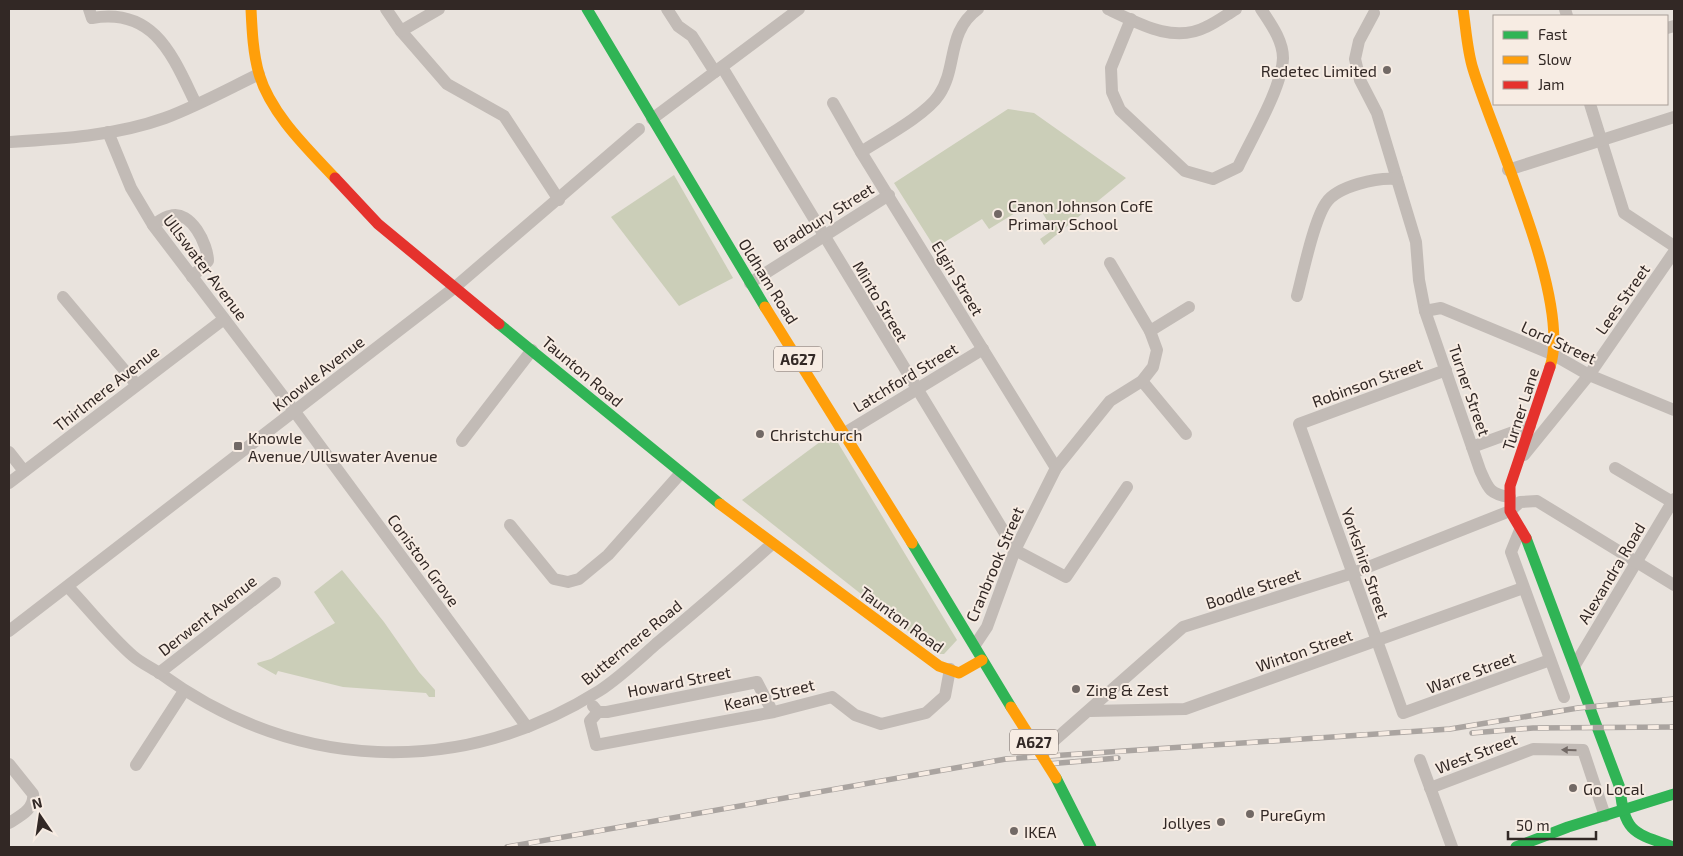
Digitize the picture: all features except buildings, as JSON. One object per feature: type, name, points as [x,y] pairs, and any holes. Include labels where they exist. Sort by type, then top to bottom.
[{"type":"main road","name":"Taunton Road","points":[[250,9],[259,74],[273,103],[301,141],[378,224],[680,474],[939,666],[959,673],[982,660]]},
{"type":"main road","name":"Oldham Road","points":[[587,9],[750,283],[845,432],[975,645]]},
{"type":"main road","name":"Turner Lane","points":[[1463,9],[1472,67],[1538,253],[1551,303],[1554,355],[1521,458],[1510,486],[1510,511],[1530,544],[1575,665],[1620,788],[1621,811]]},
{"type":"main road","name":"A627","points":[[975,645],[982,660],[1056,778],[1091,847]]},
{"type":"main road","points":[[1516,847],[1674,794]]},
{"type":"main road","points":[[1621,811],[1625,822],[1633,830],[1674,847]]},
{"type":"street","points":[[89,9],[92,18],[107,15],[123,16],[134,20],[161,39],[168,47],[196,104]]},
{"type":"street","points":[[386,9],[401,31],[447,84],[504,116],[559,200]]},
{"type":"street","points":[[401,31],[439,9]]},
{"type":"street","name":"Minto Street","points":[[667,9],[678,26],[692,36],[718,70],[1015,550]]},
{"type":"street","points":[[777,9],[784,20]]},
{"type":"street","points":[[652,119],[799,9]]},
{"type":"street","points":[[861,152],[913,118],[939,96],[946,81],[957,34],[970,14],[978,9]]},
{"type":"street","points":[[1108,9],[1159,31],[1182,34],[1205,28],[1236,9]]},
{"type":"street","points":[[1131,19],[1111,68],[1112,92],[1120,110],[1185,171],[1214,178],[1238,167],[1279,81],[1283,56],[1276,32],[1261,9]]},
{"type":"street","name":"Turner Street","points":[[1374,13],[1359,41],[1354,59],[1360,80],[1377,112],[1416,242],[1419,280],[1427,310],[1472,447],[1489,489],[1497,495],[1510,497]]},
{"type":"street","points":[[9,142],[64,139],[108,132],[164,118],[259,74]]},
{"type":"street","name":"Elgin Street","points":[[833,104],[1056,468]]},
{"type":"street","points":[[1590,105],[1624,213],[1674,246]]},
{"type":"street","points":[[1508,170],[1674,116]]},
{"type":"street","name":"Knowle Avenue","points":[[9,631],[454,288],[559,200],[639,129]]},
{"type":"street","name":"Ullswater Avenue","points":[[108,132],[131,188],[153,225],[295,412]]},
{"type":"street","points":[[1297,296],[1321,214],[1329,198],[1337,192],[1368,182],[1383,178],[1397,179]]},
{"type":"street","name":"Bradbury Street","points":[[750,283],[889,196]]},
{"type":"street","points":[[153,225],[171,215],[182,216],[195,227],[208,250],[208,261],[192,277]]},
{"type":"street","name":"Lees Street","points":[[1521,458],[1589,375],[1674,252]]},
{"type":"street","name":"Cranbrook Street","points":[[975,645],[987,627],[1015,550],[1056,468],[1110,402],[1142,381],[1153,367],[1157,350],[1150,331],[1110,263]]},
{"type":"street","points":[[63,297],[136,384]]},
{"type":"street","points":[[1150,331],[1189,307]]},
{"type":"street","name":"Lord Street","points":[[1427,310],[1441,308],[1554,355],[1589,375],[1674,410]]},
{"type":"street","name":"Thirlmere Avenue","points":[[9,483],[136,384],[224,319]]},
{"type":"street","name":"Latchford Street","points":[[845,432],[983,349]]},
{"type":"street","points":[[462,440],[532,350]]},
{"type":"street","name":"Robinson Street","points":[[1299,424],[1446,370]]},
{"type":"street","points":[[1142,381],[1186,434]]},
{"type":"street","name":"Coniston Grove","points":[[295,412],[527,727]]},
{"type":"street","name":"Yorkshire Street","points":[[1299,424],[1403,713]]},
{"type":"street","points":[[1472,447],[1530,426]]},
{"type":"street","points":[[9,452],[24,472]]},
{"type":"street","points":[[1615,468],[1674,502]]},
{"type":"street","points":[[510,525],[554,579],[568,582],[579,578],[608,555],[680,474]]},
{"type":"street","points":[[1015,550],[1066,577],[1127,487]]},
{"type":"street","name":"Boodle Street","points":[[1040,753],[1090,711],[1183,627],[1353,573],[1510,511],[1520,502],[1536,501],[1636,564],[1674,585]]},
{"type":"street","name":"Alexandra Road","points":[[1575,665],[1674,502]]},
{"type":"street","points":[[1520,530],[1511,552],[1564,697]]},
{"type":"street","name":"Buttermere Road","points":[[68,587],[133,656],[184,692],[228,715],[274,735],[356,750],[390,753],[446,750],[527,727],[586,699],[639,659],[772,544]]},
{"type":"street","name":"Derwent Avenue","points":[[159,673],[275,583]]},
{"type":"street","name":"Winton Street","points":[[1090,711],[1185,709],[1523,588]]},
{"type":"street","name":"Warre Street","points":[[1403,713],[1550,660]]},
{"type":"street","name":"Keane Street","points":[[598,712],[590,721],[596,745],[774,712],[832,697],[855,715],[881,724],[926,713],[945,696],[950,670]]},
{"type":"street","name":"Howard Street","points":[[598,712],[757,682],[770,707]]},
{"type":"street","points":[[136,766],[184,692]]},
{"type":"street","points":[[586,699],[598,712]]},
{"type":"street","name":"West Street","points":[[1430,788],[1533,749],[1583,750],[1604,816]]},
{"type":"street","points":[[1420,760],[1452,847]]},
{"type":"street","points":[[9,823],[32,805],[34,799],[33,794],[10,767]]},
{"type":"green space","points":[[1008,109],[1034,113],[1126,178],[1044,245],[1040,239],[1053,230],[1035,201],[989,229],[982,219],[935,248],[894,183]]},
{"type":"green space","points":[[674,175],[733,278],[679,306],[611,217]]},
{"type":"green space","points":[[832,433],[957,640],[944,654],[937,654],[742,500]]},
{"type":"green space","points":[[342,570],[384,622],[419,672],[435,690],[435,697],[429,697],[426,693],[343,687],[278,671],[276,675],[258,665],[257,663],[271,659],[335,623],[314,592]]},
{"type":"railway","points":[[507,847],[1006,759],[1450,729],[1578,708],[1674,699]]},
{"type":"railway","points":[[1472,733],[1533,728],[1674,727]]},
{"type":"railway","points":[[1048,764],[1118,758]]},
{"type":"traffic: fast","points":[[587,9],[765,307]]},
{"type":"traffic: fast","points":[[499,324],[720,504]]},
{"type":"traffic: fast","points":[[1526,538],[1620,788],[1624,814],[1628,823],[1640,834],[1674,847]]},
{"type":"traffic: fast","points":[[912,543],[1011,707]]},
{"type":"traffic: fast","points":[[1056,778],[1091,847]]},
{"type":"traffic: fast","points":[[1516,847],[1568,827],[1674,794]]},
{"type":"traffic: slow","points":[[251,9],[255,58],[265,89],[272,103],[291,130],[335,178]]},
{"type":"traffic: slow","points":[[1463,9],[1473,69],[1528,219],[1541,262],[1550,302],[1554,338],[1550,367]]},
{"type":"traffic: slow","points":[[765,307],[912,543]]},
{"type":"traffic: slow","points":[[720,504],[939,666],[959,673],[982,660]]},
{"type":"traffic: slow","points":[[1011,707],[1056,778]]},
{"type":"traffic: jam","points":[[335,178],[378,224],[499,324]]},
{"type":"traffic: jam","points":[[1526,538],[1510,511],[1510,486],[1550,367]]},
{"type":"place","name":"Redetec Limited","points":[[1387,70]]},
{"type":"place","name":"Canon Johnson CofE Primary School","points":[[998,214]]},
{"type":"place","name":"Christchurch","points":[[760,434]]},
{"type":"place","name":"Knowle Avenue/Ullswater Avenue","points":[[238,446]]},
{"type":"place","name":"Zing & Zest","points":[[1076,689]]},
{"type":"place","name":"Go Local","points":[[1573,788]]},
{"type":"place","name":"PureGym","points":[[1250,814]]},
{"type":"place","name":"Jollyes","points":[[1221,822]]},
{"type":"place","name":"IKEA","points":[[1014,831]]}]
